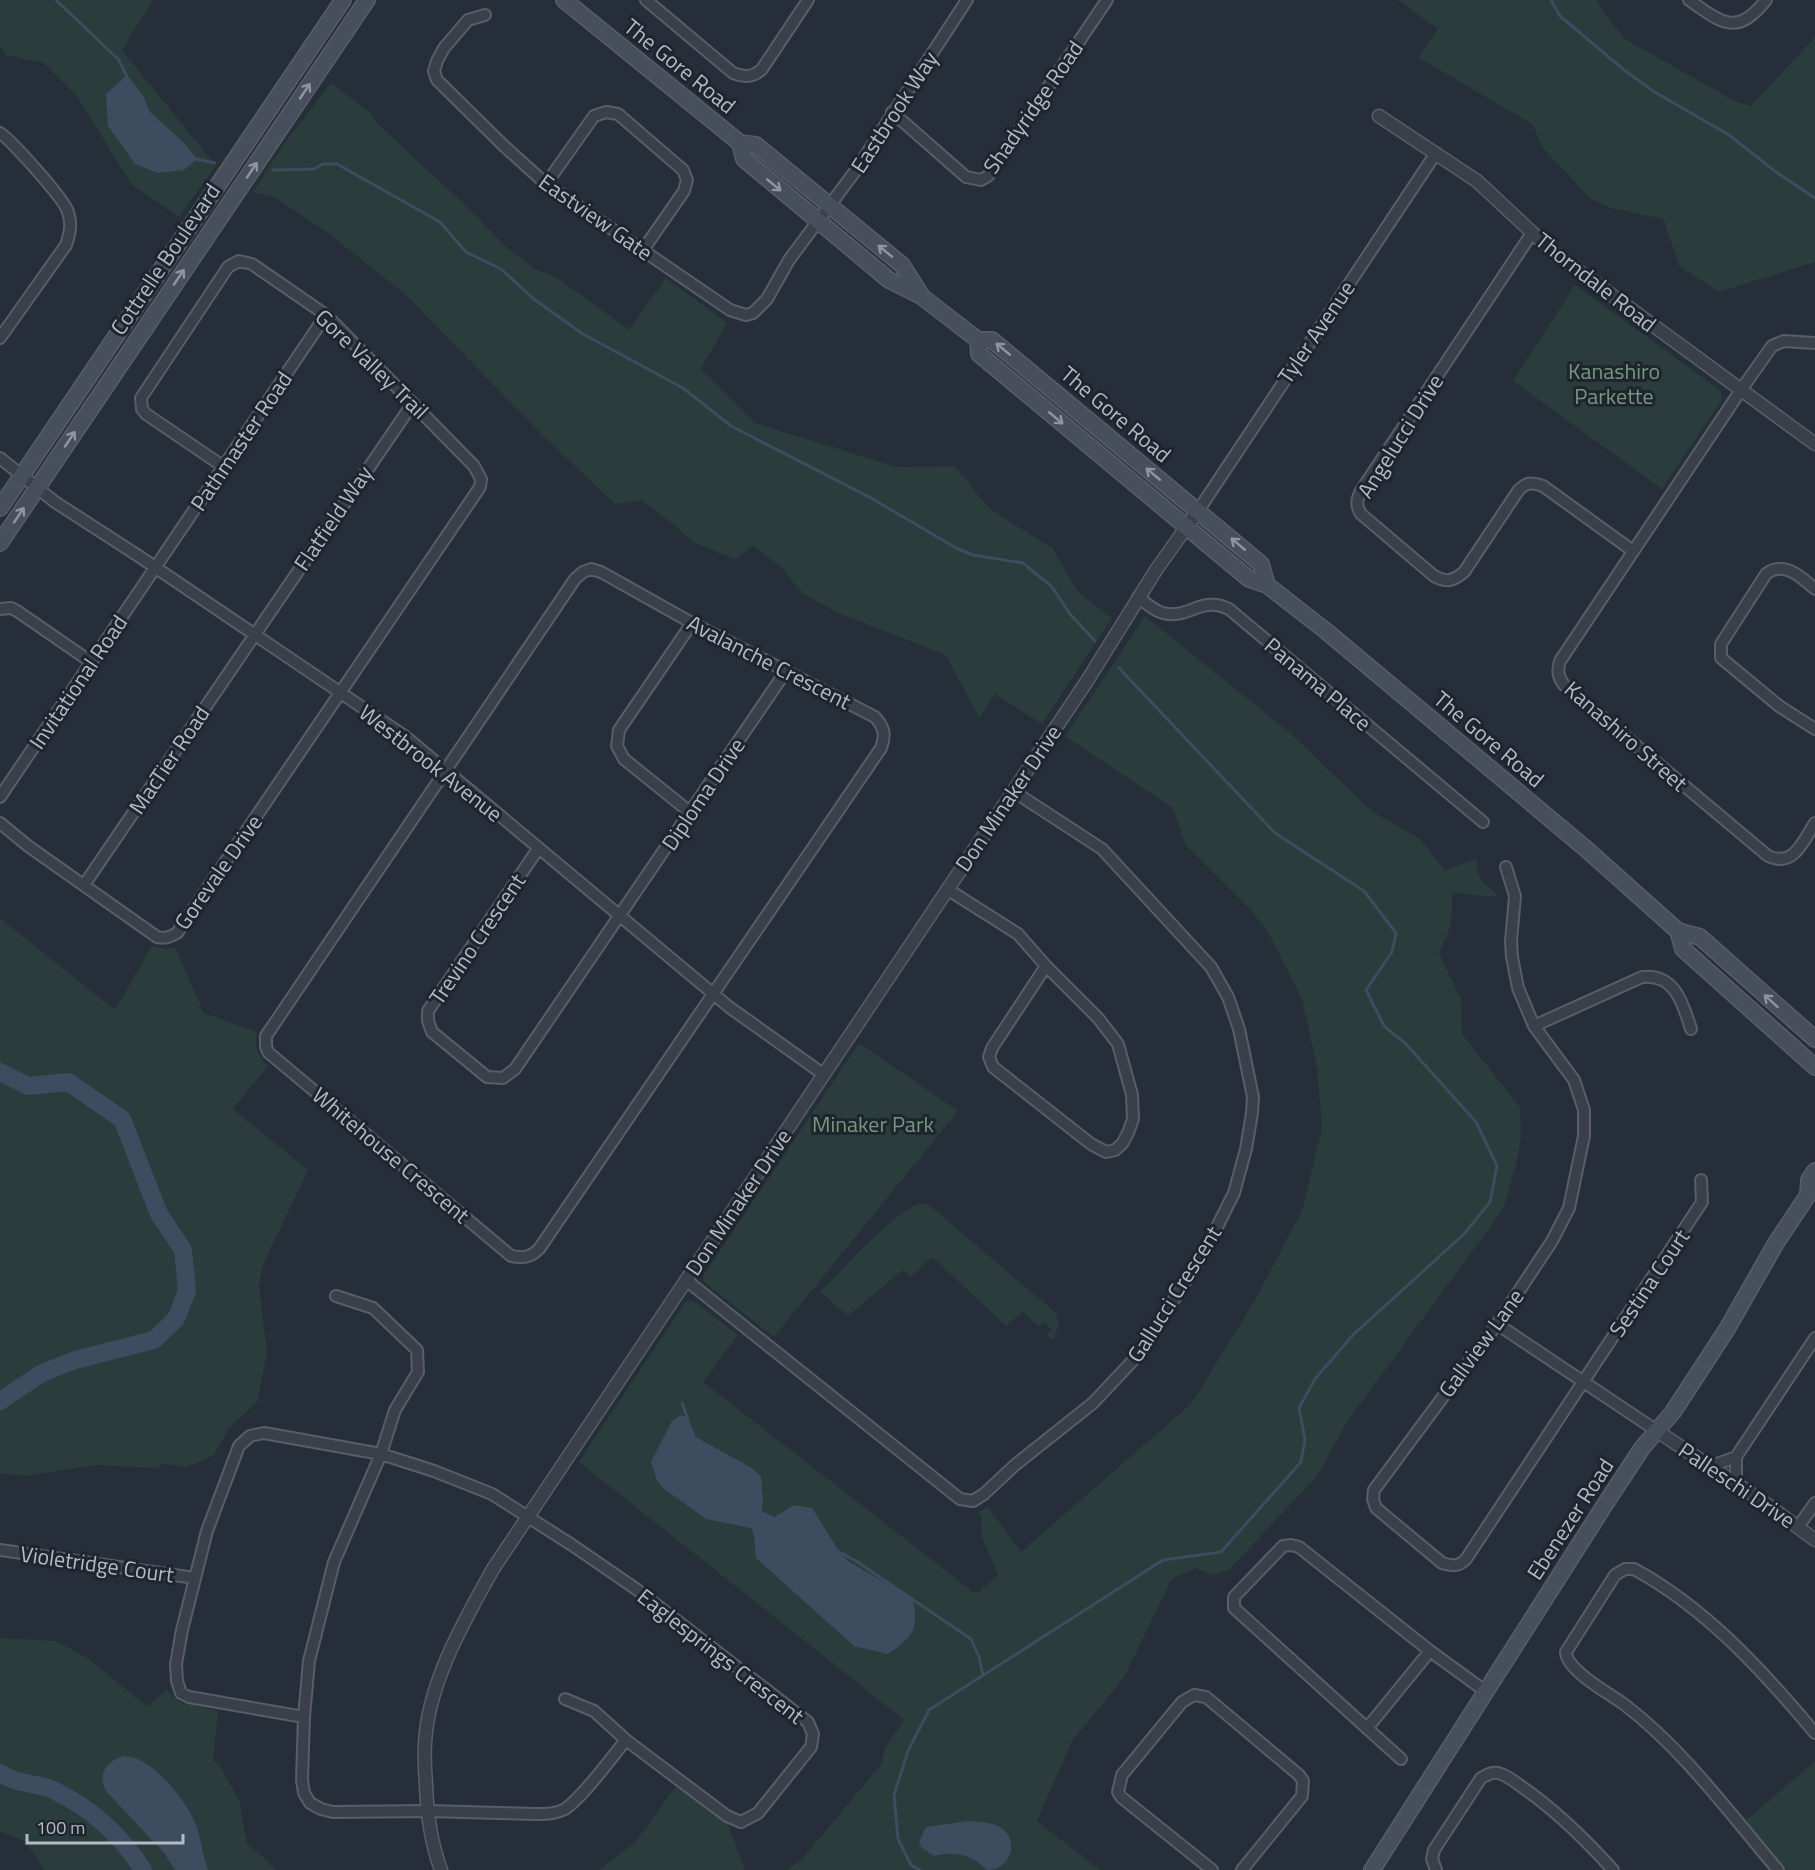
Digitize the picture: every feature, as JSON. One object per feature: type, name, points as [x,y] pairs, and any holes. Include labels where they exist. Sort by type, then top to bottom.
[{"type":"main road","name":"Cottrelle Boulevard","points":[[0,508],[343,0]]},
{"type":"main road","name":"Cottrelle Boulevard","points":[[0,543],[367,0]]},
{"type":"main road","name":"The Gore Road","points":[[564,0],[740,143],[756,145],[903,266],[921,296]]},
{"type":"main road","name":"The Gore Road","points":[[740,143],[744,159],[889,280],[921,296],[978,340],[992,340],[1198,511],[1261,564],[1267,585]]},
{"type":"main road","name":"The Gore Road","points":[[978,340],[979,354],[1186,527],[1249,579],[1267,585],[1568,834],[1678,932],[1700,937],[1815,1039]]},
{"type":"main road","name":"The Gore Road","points":[[1678,932],[1683,949],[1815,1066]]},
{"type":"main road","name":"Ebenezer Road","points":[[1372,1870],[1610,1496],[1642,1448],[1673,1412],[1726,1329],[1776,1243],[1811,1194],[1809,1180],[1815,1171]]},
{"type":"street","points":[[646,0],[733,73],[742,76],[750,76],[762,69],[808,0]]},
{"type":"street","name":"Eastbrook Way","points":[[818,221],[856,170],[967,0]]},
{"type":"street","name":"Shadyridge Road","points":[[892,112],[966,177],[981,180],[988,176],[1107,0]]},
{"type":"street","points":[[1689,0],[1728,24],[1742,23],[1766,0]]},
{"type":"street","name":"Eastview Gate","points":[[485,15],[468,20],[444,48],[434,71],[437,80],[546,184],[730,310],[746,315],[753,313],[767,299],[789,261],[818,221]]},
{"type":"street","points":[[546,184],[594,116],[606,112],[618,114],[683,170],[687,180],[684,191],[643,250]]},
{"type":"street","name":"Thorndale Road","points":[[1379,116],[1477,181],[1553,252],[1815,444]]},
{"type":"street","points":[[0,133],[32,165],[68,210],[71,231],[66,245],[0,338]]},
{"type":"street","name":"Tyler Avenue","points":[[1198,511],[1436,153]]},
{"type":"street","name":"Angelucci Drive","points":[[1532,233],[1362,489],[1357,508],[1379,530],[1434,576],[1442,580],[1456,579],[1464,572],[1518,491],[1524,484],[1532,482],[1543,486],[1633,551]]},
{"type":"street","name":"Gore Valley Trail","points":[[224,467],[146,414],[141,405],[141,398],[228,267],[239,261],[252,264],[326,315],[474,466],[481,478],[480,487],[341,694]]},
{"type":"street","name":"Pathmaster Road","points":[[156,568],[326,315]]},
{"type":"street","name":"Kanashiro Street","points":[[1815,343],[1784,340],[1772,346],[1560,661],[1558,672],[1564,685],[1768,856],[1777,860],[1786,860],[1793,855],[1815,823]]},
{"type":"street","name":"Flatfield Way","points":[[255,634],[413,403]]},
{"type":"street","name":"Westbrook Avenue","points":[[0,458],[55,502],[406,737],[714,994],[760,1030],[823,1074]]},
{"type":"street","name":"Don Minaker Drive","points":[[441,1870],[436,1857],[427,1811],[425,1742],[434,1693],[458,1632],[492,1569],[1087,681],[1138,597],[1198,511]]},
{"type":"street","name":"Invitational Road","points":[[0,797],[156,568]]},
{"type":"street","name":"Avalanche Crescent","points":[[445,770],[575,579],[591,569],[601,572],[692,623],[875,717],[884,731],[885,740],[881,748],[714,994]]},
{"type":"street","points":[[1815,589],[1796,573],[1772,569],[1766,574],[1721,644],[1721,658],[1779,706],[1815,729]]},
{"type":"street","name":"Panama Place","points":[[1138,597],[1161,613],[1171,615],[1210,604],[1220,604],[1229,609],[1483,822]]},
{"type":"street","points":[[0,609],[9,608],[17,611],[92,662]]},
{"type":"street","points":[[691,813],[624,759],[617,746],[619,730],[692,623]]},
{"type":"street","name":"MacTier Road","points":[[84,885],[255,634]]},
{"type":"street","name":"Diploma Drive","points":[[619,916],[786,671]]},
{"type":"street","name":"Gorevale Drive","points":[[0,823],[28,846],[157,937],[170,937],[177,933],[341,694]]},
{"type":"street","name":"Whitehouse Crescent","points":[[445,770],[268,1032],[266,1047],[269,1053],[511,1256],[527,1257],[539,1250],[714,994]]},
{"type":"street","name":"Gallucci Crescent","points":[[686,1280],[960,1498],[973,1501],[1093,1403],[1140,1353],[1206,1249],[1234,1193],[1251,1127],[1252,1097],[1241,1038],[1228,997],[1211,967],[1195,948],[1102,849],[1013,791]]},
{"type":"street","name":"Trevino Crescent","points":[[538,849],[428,1011],[428,1021],[432,1032],[487,1077],[503,1078],[515,1069],[619,916]]},
{"type":"street","name":"Gallview Lane","points":[[1506,867],[1515,896],[1511,941],[1518,988],[1534,1026],[1569,1072],[1578,1089],[1584,1110],[1584,1136],[1566,1215],[1552,1241],[1497,1324],[1374,1490],[1373,1499],[1376,1508],[1442,1563],[1452,1566],[1462,1564],[1583,1382]]},
{"type":"street","points":[[947,889],[1018,934],[1098,1018],[1118,1044],[1126,1065],[1134,1107],[1128,1133],[1122,1144],[1115,1150],[1106,1152],[1091,1144],[993,1067],[989,1057],[992,1048],[1046,966]]},
{"type":"street","points":[[1534,1026],[1642,977],[1654,976],[1680,996],[1691,1029]]},
{"type":"street","name":"Sestina Court","points":[[1583,1382],[1702,1202],[1701,1180]]},
{"type":"street","points":[[336,1296],[373,1308],[417,1350],[418,1372],[396,1410],[381,1454],[334,1562],[309,1661],[302,1780],[304,1793],[310,1803],[333,1812],[555,1813],[577,1798],[626,1740]]},
{"type":"street","points":[[1497,1324],[1657,1431]]},
{"type":"street","points":[[1736,1483],[1736,1457],[1815,1338]]},
{"type":"street","name":"Palleschi Drive","points":[[1657,1431],[1736,1483],[1815,1540]]},
{"type":"street","points":[[304,1717],[189,1697],[182,1693],[177,1682],[176,1664],[207,1531],[238,1446],[250,1436],[264,1433],[381,1454],[434,1471],[492,1494],[528,1516]]},
{"type":"street","points":[[1711,1466],[1736,1457]]},
{"type":"street","points":[[1798,1527],[1815,1503]]},
{"type":"street","name":"Eaglesprings Crescent","points":[[528,1516],[654,1603],[808,1722],[813,1734],[811,1747],[758,1813],[741,1822],[727,1816],[626,1740],[594,1711],[565,1699]]},
{"type":"street","points":[[1401,1759],[1234,1608],[1234,1597],[1283,1546],[1299,1547],[1430,1651],[1485,1691]]},
{"type":"street","name":"Violetridge Court","points":[[0,1550],[195,1578]]},
{"type":"street","points":[[1778,1870],[1675,1750],[1626,1706],[1574,1668],[1566,1658],[1566,1652],[1615,1575],[1625,1569],[1634,1569],[1694,1610],[1734,1645],[1780,1691],[1815,1733]]},
{"type":"street","points":[[1368,1727],[1430,1651]]},
{"type":"street","points":[[1212,1870],[1121,1797],[1118,1792],[1122,1774],[1182,1701],[1194,1695],[1206,1697],[1299,1775],[1303,1781],[1302,1796],[1242,1870]]},
{"type":"street","points":[[1436,1870],[1432,1859],[1434,1850],[1481,1778],[1490,1773],[1500,1773],[1543,1802],[1565,1820],[1613,1870]]},
{"type":"green space","points":[[0,0],[153,0],[122,50],[216,166],[179,217],[131,184],[77,96],[44,63],[5,55],[0,46]]},
{"type":"green space","points":[[1398,0],[1597,0],[1605,15],[1625,39],[1735,101],[1751,106],[1815,37],[1815,262],[1719,292],[1680,267],[1663,219],[1607,207],[1588,196],[1542,147],[1533,125],[1418,57],[1438,29]]},
{"type":"green space","points":[[331,83],[371,113],[375,121],[465,205],[506,247],[535,269],[556,277],[629,330],[666,278],[727,323],[701,369],[755,423],[896,467],[955,466],[985,504],[1052,548],[1079,593],[1112,618],[1042,724],[995,694],[979,718],[946,655],[838,613],[802,593],[780,566],[753,546],[735,559],[692,542],[677,527],[641,500],[615,504],[544,437],[407,296],[328,233],[274,197],[253,192],[287,140]]},
{"type":"green space","name":"Kanashiro Parkette","points":[[1575,285],[1720,390],[1722,400],[1662,489],[1513,381]]},
{"type":"green space","points":[[1145,616],[1289,732],[1375,813],[1420,839],[1445,870],[1478,858],[1479,876],[1500,897],[1453,893],[1450,928],[1439,953],[1461,999],[1462,1034],[1520,1107],[1521,1136],[1518,1155],[1504,1208],[1347,1422],[1317,1476],[1229,1570],[1213,1575],[1196,1568],[1172,1579],[1123,1679],[1072,1741],[1037,1821],[1100,1870],[787,1870],[804,1857],[882,1763],[885,1748],[904,1720],[579,1462],[684,1304],[690,1300],[695,1302],[738,1335],[703,1382],[976,1594],[998,1575],[982,1538],[981,1517],[978,1512],[988,1507],[1021,1552],[1191,1404],[1255,1300],[1302,1211],[1322,1128],[1317,1067],[1302,999],[1269,934],[1250,909],[1185,844],[1173,808],[1065,736]]},
{"type":"green space","points":[[0,918],[115,1010],[152,946],[167,949],[175,947],[204,1013],[257,1032],[258,1051],[268,1066],[233,1109],[308,1170],[262,1267],[259,1286],[267,1353],[257,1402],[229,1428],[213,1456],[186,1467],[160,1464],[158,1468],[96,1465],[25,1476],[0,1473]]},
{"type":"green space","name":"Minaker Park","points":[[859,1043],[958,1111],[774,1337],[704,1282],[703,1276]]},
{"type":"green space","points":[[920,1203],[929,1205],[1056,1313],[1059,1326],[1052,1340],[1046,1335],[1052,1329],[1044,1323],[1038,1326],[1023,1312],[1006,1326],[932,1257],[911,1277],[903,1270],[848,1316],[820,1292],[882,1230],[908,1209]]},
{"type":"green space","points":[[0,1638],[56,1641],[89,1659],[147,1706],[167,1690],[180,1702],[218,1711],[213,1760],[221,1768],[239,1800],[247,1843],[277,1870],[44,1870],[25,1841],[0,1831]]},
{"type":"green space","points":[[1815,1761],[1815,1870],[1787,1870],[1745,1821]]},
{"type":"green space","points":[[677,1785],[728,1824],[745,1870],[599,1870],[634,1843]]},
{"type":"water","points":[[127,75],[143,95],[150,112],[183,142],[197,159],[184,170],[158,173],[135,164],[108,126],[106,94]]},
{"type":"water","points":[[681,1415],[688,1418],[696,1437],[752,1468],[761,1477],[762,1511],[774,1517],[794,1505],[812,1508],[839,1551],[848,1561],[913,1599],[914,1626],[903,1643],[888,1654],[854,1646],[756,1558],[751,1528],[706,1519],[663,1488],[657,1480],[651,1462],[672,1421]]},
{"type":"water","points":[[124,1756],[134,1758],[155,1770],[182,1800],[196,1826],[208,1870],[175,1870],[165,1854],[107,1792],[102,1780],[103,1774],[112,1761]]},
{"type":"water","points":[[968,1821],[993,1824],[1006,1832],[1011,1846],[1007,1860],[1002,1865],[996,1869],[987,1870],[969,1857],[956,1854],[934,1856],[922,1848],[919,1842],[926,1827]]},
{"type":"waterway","points":[[56,0],[119,60],[127,77]]},
{"type":"waterway","points":[[1551,0],[1560,16],[1623,69],[1653,91],[1729,135],[1776,172],[1815,198]]},
{"type":"waterway","points":[[195,159],[215,163]]},
{"type":"waterway","points":[[273,170],[314,169],[323,164],[337,164],[440,222],[466,252],[501,269],[535,300],[583,334],[683,388],[731,426],[871,498],[956,548],[973,555],[1023,563],[1052,587],[1070,614],[1095,641]]},
{"type":"waterway","points":[[920,1870],[911,1865],[898,1839],[894,1795],[908,1751],[929,1710],[1163,1560],[1221,1552],[1301,1462],[1305,1439],[1299,1408],[1315,1379],[1353,1335],[1464,1234],[1490,1202],[1497,1166],[1476,1122],[1406,1044],[1384,1026],[1366,990],[1392,952],[1396,933],[1364,891],[1275,833],[1119,668]]},
{"type":"waterway","points":[[0,1072],[28,1086],[68,1082],[122,1119],[159,1214],[183,1250],[187,1291],[176,1319],[154,1340],[75,1360],[42,1373],[0,1401]]},
{"type":"waterway","points":[[682,1403],[688,1420]]},
{"type":"waterway","points":[[836,1550],[856,1561],[971,1639],[979,1657],[983,1675]]},
{"type":"waterway","points":[[0,1773],[14,1780],[53,1790],[80,1805],[115,1834],[143,1870]]}]
